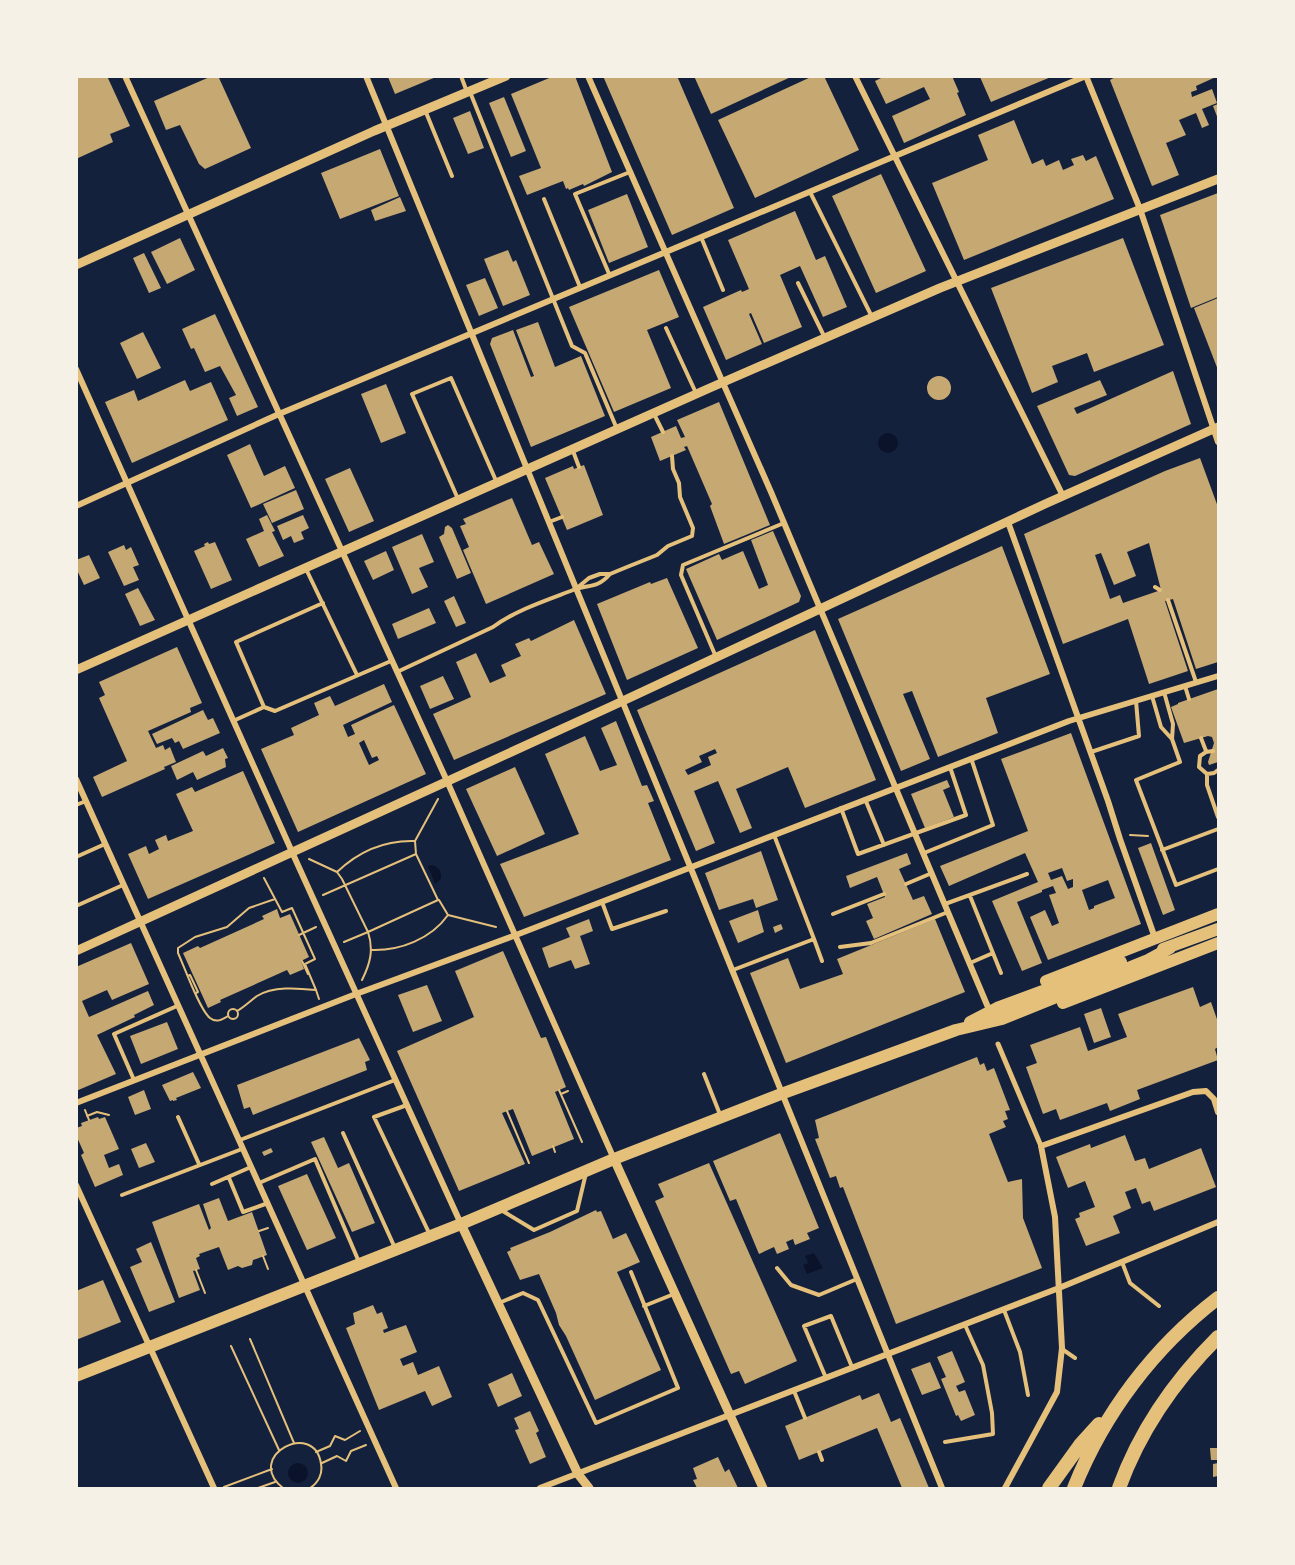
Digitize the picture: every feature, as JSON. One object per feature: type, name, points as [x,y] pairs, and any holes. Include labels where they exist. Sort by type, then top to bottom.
[{"type":"highway","points":[[1049,1488],[1080,1445],[1172,1339],[1218,1298]]},
{"type":"highway","points":[[1119,1488],[1145,1431],[1158,1409],[1187,1371],[1218,1337]]},
{"type":"highway","points":[[1074,1488],[1095,1442],[1124,1395]]},
{"type":"main road","points":[[992,1017],[1000,999],[1218,914]]},
{"type":"main road","points":[[76,1376],[461,1224],[614,1159],[721,1117],[992,1017],[1147,953],[1170,948],[1218,929]]},
{"type":"main road","points":[[963,1027],[992,1017],[1009,1024],[1218,944]]},
{"type":"street","points":[[124,76],[447,781],[763,1488]]},
{"type":"street","points":[[366,76],[621,702],[733,970],[942,1488]]},
{"type":"street","points":[[76,265],[386,126],[506,76]]},
{"type":"street","points":[[588,76],[821,609],[894,788],[933,873],[992,1017]]},
{"type":"street","points":[[855,76],[1063,496]]},
{"type":"street","points":[[76,506],[279,414],[1086,76],[1140,209],[1216,428],[1218,442]]},
{"type":"street","points":[[76,670],[723,382],[958,281],[1218,179]]},
{"type":"street","points":[[76,369],[291,851],[461,1224],[578,1474],[589,1488]]},
{"type":"street","points":[[76,951],[621,702],[1063,496],[1216,428]]},
{"type":"street","points":[[1008,522],[1155,939]]},
{"type":"street","points":[[76,1104],[971,758],[1078,718],[1218,676]]},
{"type":"street","points":[[76,779],[396,1488]]},
{"type":"street","points":[[998,1044],[1041,1146],[1055,1217],[1062,1348],[1057,1392],[1005,1488]]},
{"type":"street","points":[[1041,1146],[1193,1092],[1206,1091],[1214,1099],[1218,1112]]},
{"type":"street","points":[[76,1185],[214,1488]]},
{"type":"street","points":[[540,1488],[1059,1288],[1218,1222]]},
{"type":"lane","points":[[461,76],[572,346],[585,353],[617,429]]},
{"type":"lane","points":[[424,110],[452,176]]},
{"type":"lane","points":[[610,276],[575,194],[630,172]]},
{"type":"lane","points":[[810,192],[873,318]]},
{"type":"lane","points":[[544,199],[580,288]]},
{"type":"lane","points":[[701,237],[723,290]]},
{"type":"lane","points":[[798,283],[825,339]]},
{"type":"lane","points":[[666,328],[696,394]]},
{"type":"lane","points":[[459,500],[412,394],[452,378],[496,483]]},
{"type":"lane","points":[[654,413],[663,432]]},
{"type":"lane","points":[[572,449],[579,467]]},
{"type":"lane","points":[[576,589],[589,578],[600,574],[610,574],[657,555],[668,546],[692,536],[693,528],[680,497],[672,456]]},
{"type":"lane","points":[[549,523],[562,517]]},
{"type":"lane","points":[[716,658],[681,575],[683,565],[784,523]]},
{"type":"lane","points":[[306,568],[357,675]]},
{"type":"lane","points":[[396,672],[493,627],[504,619],[576,589],[603,582],[610,574]]},
{"type":"lane","points":[[1155,587],[1160,590]]},
{"type":"lane","points":[[1168,600],[1196,683]]},
{"type":"lane","points":[[264,707],[236,642],[323,603]]},
{"type":"lane","points":[[233,720],[264,707],[275,711],[391,661]]},
{"type":"lane","points":[[1185,686],[1189,699]]},
{"type":"lane","points":[[1164,692],[1173,724],[1172,739],[1179,762],[1136,780],[1176,885],[1218,869]]},
{"type":"lane","points":[[1152,696],[1161,727],[1172,739]]},
{"type":"lane","points":[[1090,752],[1139,736],[1136,701]]},
{"type":"lane","points":[[1202,738],[1206,752]]},
{"type":"lane","points":[[1213,751],[1200,756],[1198,763],[1201,770],[1207,774],[1218,770]]},
{"type":"lane","points":[[924,853],[993,825],[971,758]]},
{"type":"lane","points":[[840,808],[858,854],[966,815],[950,766]]},
{"type":"lane","points":[[1207,774],[1207,785],[1218,817]]},
{"type":"lane","points":[[865,799],[884,845]]},
{"type":"lane","points":[[76,805],[86,801]]},
{"type":"lane","points":[[1162,850],[1218,828]]},
{"type":"lane","points":[[773,834],[822,961]]},
{"type":"lane","points":[[76,857],[106,844]]},
{"type":"lane","points":[[906,884],[933,873]]},
{"type":"lane","points":[[945,904],[1027,874]]},
{"type":"lane","points":[[76,906],[124,884]]},
{"type":"lane","points":[[833,914],[884,894]]},
{"type":"lane","points":[[970,896],[1001,974]]},
{"type":"lane","points":[[601,901],[612,929],[666,911]]},
{"type":"lane","points":[[840,947],[871,943],[948,912]]},
{"type":"lane","points":[[733,970],[814,939]]},
{"type":"lane","points":[[970,963],[993,953]]},
{"type":"lane","points":[[134,1080],[114,1034],[177,1006]]},
{"type":"lane","points":[[704,1074],[721,1117]]},
{"type":"lane","points":[[239,1140],[395,1080]]},
{"type":"lane","points":[[407,1105],[374,1117],[430,1236]]},
{"type":"lane","points":[[178,1117],[199,1164]]},
{"type":"lane","points":[[343,1133],[395,1249]]},
{"type":"lane","points":[[122,1195],[243,1149]]},
{"type":"lane","points":[[259,1183],[315,1159],[360,1263]]},
{"type":"lane","points":[[212,1184],[251,1167]]},
{"type":"lane","points":[[498,1208],[534,1230],[577,1211],[587,1171]]},
{"type":"lane","points":[[229,1178],[243,1212],[268,1203]]},
{"type":"lane","points":[[1122,1261],[1130,1282],[1159,1306]]},
{"type":"lane","points":[[777,1268],[790,1285],[819,1294],[857,1279]]},
{"type":"lane","points":[[498,1304],[523,1293],[538,1300],[596,1423],[678,1388],[630,1272]]},
{"type":"lane","points":[[644,1306],[675,1294]]},
{"type":"lane","points":[[1004,1309],[1020,1352],[1028,1395]]},
{"type":"lane","points":[[826,1378],[804,1326],[831,1316],[853,1368]]},
{"type":"lane","points":[[945,1442],[993,1434],[992,1413],[983,1365],[965,1324]]},
{"type":"lane","points":[[1062,1348],[1075,1358]]},
{"type":"lane","points":[[794,1390],[805,1418]]},
{"type":"lane","points":[[819,1452],[822,1460]]},
{"type":"path","points":[[438,799],[415,841],[417,854],[438,900],[448,915],[496,927]]},
{"type":"path","points":[[1120,839],[1131,835],[1157,835]]},
{"type":"path","points":[[337,872],[348,861],[379,844],[415,841]]},
{"type":"path","points":[[323,895],[417,854]]},
{"type":"path","points":[[306,858],[337,872],[368,932],[371,950],[368,967],[362,981]]},
{"type":"path","points":[[259,867],[284,916]]},
{"type":"path","points":[[237,1011],[231,1009],[228,1016],[218,1021],[210,1018],[203,1011],[194,982],[188,975],[178,948],[195,937],[227,927],[249,908],[275,899]]},
{"type":"path","points":[[344,942],[438,900]]},
{"type":"path","points":[[282,912],[292,908],[301,934],[315,959],[304,961],[323,1007]]},
{"type":"path","points":[[371,950],[387,951],[409,944],[436,928],[448,915]]},
{"type":"path","points":[[301,934],[324,923]]},
{"type":"path","points":[[187,986],[194,982]]},
{"type":"path","points":[[228,1016],[230,1019],[235,1018],[237,1011],[269,991],[316,990]]},
{"type":"path","points":[[559,1090],[582,1143]]},
{"type":"path","points":[[561,1094],[568,1091]]},
{"type":"path","points":[[507,1111],[530,1163]]},
{"type":"path","points":[[88,1118],[98,1112],[109,1115]]},
{"type":"path","points":[[553,1146],[555,1152]]},
{"type":"path","points":[[263,1256],[268,1269]]},
{"type":"path","points":[[196,1270],[206,1293]]},
{"type":"path","points":[[250,1338],[294,1443]]},
{"type":"path","points":[[231,1346],[279,1450]]},
{"type":"path","points":[[316,1452],[330,1446],[335,1436],[345,1440],[367,1427]]},
{"type":"path","points":[[321,1464],[337,1456],[346,1461],[351,1451],[374,1442]]},
{"type":"path","points":[[283,1488],[276,1482],[272,1462],[279,1450],[294,1443],[302,1444],[316,1452],[321,1464],[319,1479],[315,1487],[310,1488]]},
{"type":"path","points":[[221,1488],[272,1469]]},
{"type":"path","points":[[258,1488],[276,1482]]},
{"type":"water","points":[[888,433],[895,436],[898,443],[895,450],[888,453],[881,450],[878,443],[881,436]]},
{"type":"water","points":[[428,866],[438,868],[441,874],[441,879],[435,884]]},
{"type":"water","points":[[814,1253],[823,1268],[807,1274],[803,1265],[808,1263],[805,1256]]},
{"type":"water","points":[[298,1463],[305,1466],[308,1473],[305,1480],[298,1483],[291,1480],[288,1473],[291,1466]]},
{"type":"building","points":[[76,76],[107,76],[130,126],[110,134],[113,142],[76,159]]},
{"type":"building","points":[[212,76],[223,76],[219,78],[251,148],[205,169],[199,164],[180,125],[166,130],[154,101]]},
{"type":"building","points":[[554,76],[575,76],[612,172],[584,186],[583,184],[569,190],[566,189],[563,181],[527,195],[519,176],[541,168],[511,94]]},
{"type":"building","points":[[603,76],[677,76],[734,208],[672,235]]},
{"type":"building","points":[[694,76],[793,76],[711,114]]},
{"type":"building","points":[[813,76],[824,76],[859,150],[755,198],[718,120]]},
{"type":"building","points":[[885,76],[952,76],[966,115],[904,143],[892,116],[930,99],[924,87],[886,104],[875,81]]},
{"type":"building","points":[[1117,76],[1218,76],[1196,86],[1197,90],[1191,92],[1192,97],[1212,89],[1217,103],[1202,109],[1209,125],[1202,128],[1196,113],[1179,120],[1186,135],[1166,143],[1179,175],[1152,186],[1110,80]]},
{"type":"building","points":[[388,77],[436,77],[395,94]]},
{"type":"building","points":[[980,77],[1051,77],[991,102]]},
{"type":"building","points":[[504,97],[526,151],[511,157],[489,103]]},
{"type":"building","points":[[1218,104],[1218,119],[1213,106]]},
{"type":"building","points":[[470,111],[484,148],[468,154],[453,118]]},
{"type":"building","points":[[1014,120],[1032,164],[1043,159],[1046,166],[1059,160],[1063,170],[1074,165],[1071,159],[1083,155],[1086,161],[1096,156],[1114,199],[964,260],[932,183],[988,160],[978,135]]},
{"type":"building","points":[[380,149],[399,196],[340,219],[321,173]]},
{"type":"building","points":[[881,174],[926,271],[876,293],[832,196]]},
{"type":"building","points":[[1218,193],[1218,297],[1191,308],[1160,215]]},
{"type":"building","points":[[627,194],[648,247],[609,263],[588,210]]},
{"type":"building","points":[[400,197],[406,211],[375,221],[371,210]]},
{"type":"building","points":[[795,211],[816,260],[825,256],[847,307],[823,317],[800,266],[780,275],[802,327],[764,343],[751,313],[749,314],[762,344],[726,360],[703,307],[741,290],[742,292],[749,289],[728,240]]},
{"type":"building","points":[[180,238],[195,270],[167,284],[151,252]]},
{"type":"building","points":[[1123,238],[1164,345],[1094,372],[1087,353],[1052,366],[1058,382],[1032,393],[991,288]]},
{"type":"building","points":[[508,250],[513,262],[516,260],[530,295],[503,306],[484,259]]},
{"type":"building","points":[[144,253],[161,288],[149,293],[133,258]]},
{"type":"building","points":[[659,270],[679,317],[647,330],[671,388],[614,412],[569,307]]},
{"type":"building","points":[[485,278],[498,308],[479,316],[466,285]]},
{"type":"building","points":[[1218,298],[1218,370],[1194,308]]},
{"type":"building","points":[[215,314],[258,407],[237,416],[229,398],[236,395],[220,366],[205,372],[182,329]]},
{"type":"building","points":[[538,322],[555,367],[581,356],[605,416],[531,447],[490,344],[492,338],[513,330],[531,377],[534,376],[516,330]]},
{"type":"building","points":[[143,332],[161,368],[137,379],[120,343]]},
{"type":"building","points":[[1173,371],[1191,424],[1075,476],[1069,475],[1037,406],[1100,380],[1107,395],[1074,408],[1077,414]]},
{"type":"building","points":[[939,376],[948,379],[951,388],[948,397],[939,400],[930,397],[927,388],[930,379]]},
{"type":"building","points":[[185,380],[190,391],[211,382],[228,420],[132,463],[105,402],[134,390],[138,401]]},
{"type":"building","points":[[386,384],[406,433],[381,443],[361,394]]},
{"type":"building","points":[[719,402],[770,525],[724,544],[710,506],[712,504],[687,446],[684,447],[686,450],[660,461],[651,437],[676,426],[681,438],[685,437],[677,420]]},
{"type":"building","points":[[250,444],[264,476],[285,466],[295,488],[251,508],[227,455]]},
{"type":"building","points":[[1200,458],[1218,507],[1218,662],[1196,669],[1173,599],[1165,601],[1188,671],[1149,684],[1128,619],[1063,644],[1024,534],[1165,471]],"holes":[[[1149,543],[1161,590],[1123,603],[1120,595],[1110,599],[1095,555],[1101,553],[1114,585],[1136,576],[1127,552]]]},
{"type":"building","points":[[584,465],[603,515],[567,530],[545,478],[573,466],[574,469]]},
{"type":"building","points":[[350,468],[374,521],[349,532],[325,479]]},
{"type":"building","points":[[296,490],[304,509],[272,523],[263,504]]},
{"type":"building","points":[[512,498],[532,545],[539,542],[554,574],[486,604],[463,550],[469,547],[460,526],[466,524],[463,519]]},
{"type":"building","points":[[267,515],[275,531],[272,532],[284,556],[259,567],[246,539],[264,531],[259,519]]},
{"type":"building","points":[[303,515],[309,528],[301,532],[304,539],[294,543],[291,536],[283,540],[277,526]]},
{"type":"building","points":[[448,525],[452,528],[471,573],[457,579],[439,537],[444,534],[445,527]]},
{"type":"building","points":[[773,531],[801,596],[799,602],[717,640],[686,569],[719,554],[722,560],[743,551],[759,589],[768,585],[751,540]]},
{"type":"building","points":[[422,534],[434,562],[419,568],[428,587],[412,594],[392,547]]},
{"type":"building","points":[[208,542],[209,544],[215,542],[232,580],[211,589],[194,551]]},
{"type":"building","points":[[124,545],[126,550],[131,547],[139,565],[133,567],[139,580],[124,586],[108,552]]},
{"type":"building","points":[[1002,546],[1050,674],[986,698],[998,733],[938,757],[912,691],[903,694],[930,759],[901,771],[838,619]]},
{"type":"building","points":[[386,551],[394,570],[373,580],[364,561]]},
{"type":"building","points":[[89,555],[100,578],[84,585],[76,568],[76,560]]},
{"type":"building","points":[[667,578],[698,648],[627,680],[597,604],[650,582],[651,584]]},
{"type":"building","points":[[138,588],[155,620],[140,626],[125,594]]},
{"type":"building","points":[[454,596],[466,623],[456,627],[444,601]]},
{"type":"building","points":[[429,608],[436,623],[398,639],[392,624]]},
{"type":"building","points":[[574,620],[606,694],[454,760],[433,714],[471,697],[456,662],[476,653],[490,683],[506,676],[501,665],[521,656],[515,644],[529,638],[531,641]]},
{"type":"building","points":[[815,630],[876,780],[805,808],[788,767],[736,789],[752,828],[740,833],[718,781],[694,791],[715,843],[696,851],[637,710]],"holes":[[[715,749],[717,753],[708,757],[711,765],[688,775],[685,770],[702,762],[699,756]]]},
{"type":"building","points":[[177,647],[202,703],[190,708],[191,712],[148,731],[156,748],[163,745],[165,750],[170,747],[176,762],[102,797],[93,777],[127,761],[99,698],[105,695],[99,682]]},
{"type":"building","points":[[443,676],[454,699],[430,709],[420,686]]},
{"type":"building","points":[[384,684],[392,702],[343,725],[348,737],[355,734],[351,725],[394,705],[426,774],[298,832],[261,749],[294,735],[291,728],[319,715],[314,703],[330,696],[335,706]],"holes":[[[364,740],[372,758],[377,756],[379,760],[369,765],[359,743]]]},
{"type":"building","points":[[1218,689],[1218,762],[1209,765],[1214,743],[1212,737],[1208,736],[1184,743],[1171,707]]},
{"type":"building","points":[[203,710],[208,720],[213,718],[220,733],[183,749],[179,741],[175,743],[172,738],[157,744],[152,734]]},
{"type":"building","points":[[616,721],[642,786],[647,785],[654,801],[648,803],[671,860],[524,917],[500,864],[579,834],[545,754],[585,736],[600,771],[617,765],[601,728]]},
{"type":"building","points":[[1071,733],[1141,924],[1048,960],[1030,917],[1045,910],[1052,926],[1059,923],[1049,895],[1056,893],[1053,886],[1042,890],[1042,892],[1017,902],[1042,963],[1022,971],[992,901],[1038,882],[1025,853],[949,886],[940,866],[1028,831],[1001,759]],"holes":[[[1062,868],[1067,881],[1073,879],[1073,887],[1068,889],[1062,876],[1051,880],[1048,873]],[[1108,880],[1115,898],[1089,910],[1082,890]]]},
{"type":"building","points":[[223,748],[228,758],[225,759],[226,767],[197,780],[193,772],[177,780],[171,766],[203,751],[206,756]]},
{"type":"building","points":[[515,767],[545,834],[497,856],[466,789]]},
{"type":"building","points":[[243,771],[275,843],[148,899],[128,854],[146,846],[149,854],[159,849],[155,840],[166,835],[168,841],[193,831],[176,794],[192,787],[195,792]]},
{"type":"building","points":[[947,780],[950,787],[943,790],[954,817],[925,828],[911,794]]},
{"type":"building","points":[[1151,843],[1175,910],[1163,915],[1138,848]]},
{"type":"building","points":[[761,851],[778,900],[756,908],[753,899],[719,910],[705,873]]},
{"type":"building","points":[[907,853],[911,864],[899,869],[913,900],[924,896],[932,914],[874,939],[866,921],[873,918],[867,904],[885,897],[877,877],[850,888],[846,876]]},
{"type":"building","points":[[277,909],[280,918],[290,914],[309,957],[301,961],[304,969],[290,975],[287,970],[220,1000],[221,1002],[208,1008],[183,953],[198,946],[200,948],[264,919],[262,916]]},
{"type":"building","points":[[758,910],[764,932],[738,943],[729,921]]},
{"type":"building","points":[[589,919],[593,931],[580,936],[590,964],[575,969],[571,960],[549,968],[542,948],[570,937],[566,928]]},
{"type":"building","points":[[935,919],[965,992],[786,1063],[750,973],[788,958],[800,989],[843,974],[837,959]]},
{"type":"building","points":[[781,924],[783,929],[775,933],[773,927]]},
{"type":"building","points":[[131,943],[149,984],[112,1000],[107,990],[82,1001],[89,1017],[148,991],[154,1005],[97,1035],[116,1074],[76,1091],[76,967]]},
{"type":"building","points":[[503,951],[541,1038],[546,1037],[566,1087],[555,1092],[574,1139],[532,1156],[513,1109],[502,1113],[525,1164],[459,1191],[397,1051],[474,1017],[455,971]]},
{"type":"building","points":[[427,985],[442,1021],[413,1032],[398,995]]},
{"type":"building","points":[[1193,987],[1200,1007],[1211,1002],[1218,1022],[1218,1047],[1215,1049],[1218,1060],[1137,1090],[1140,1099],[1110,1111],[1107,1103],[1060,1120],[1056,1109],[1043,1114],[1026,1067],[1037,1063],[1030,1045],[1080,1027],[1088,1051],[1127,1037],[1118,1014]]},
{"type":"building","points":[[1101,1008],[1111,1037],[1094,1043],[1084,1014]]},
{"type":"building","points":[[167,1022],[178,1049],[141,1064],[130,1036]]},
{"type":"building","points":[[359,1038],[370,1060],[365,1062],[367,1070],[253,1115],[250,1107],[244,1109],[237,1085]]},
{"type":"building","points":[[977,1057],[980,1065],[984,1063],[987,1071],[994,1068],[1010,1110],[1005,1111],[1008,1119],[1003,1121],[1006,1127],[989,1134],[1008,1182],[1022,1179],[1023,1218],[1042,1268],[896,1324],[843,1187],[840,1188],[836,1176],[830,1178],[815,1139],[819,1138],[815,1120]]},
{"type":"building","points":[[193,1072],[201,1088],[170,1101],[162,1085]]},
{"type":"building","points":[[144,1090],[151,1109],[135,1115],[128,1097]]},
{"type":"building","points":[[98,1117],[99,1119],[105,1117],[119,1149],[104,1155],[109,1168],[119,1164],[123,1175],[95,1187],[81,1155],[84,1153],[76,1135],[76,1128],[82,1126],[81,1123]]},
{"type":"building","points":[[780,1133],[819,1228],[807,1233],[810,1239],[795,1245],[793,1239],[786,1242],[789,1249],[777,1254],[774,1247],[759,1254],[736,1199],[730,1201],[713,1161]]},
{"type":"building","points":[[1125,1135],[1135,1161],[1145,1158],[1149,1169],[1201,1148],[1216,1187],[1154,1211],[1150,1201],[1142,1204],[1136,1188],[1125,1192],[1131,1208],[1113,1216],[1120,1233],[1086,1246],[1075,1219],[1080,1217],[1079,1213],[1095,1207],[1085,1181],[1068,1188],[1056,1157],[1090,1144],[1091,1148]]},
{"type":"building","points":[[324,1137],[338,1168],[349,1163],[375,1223],[352,1232],[311,1142]]},
{"type":"building","points":[[146,1143],[155,1162],[139,1168],[131,1149]]},
{"type":"building","points":[[271,1148],[273,1152],[264,1156],[262,1152]]},
{"type":"building","points":[[709,1163],[797,1361],[745,1384],[739,1371],[731,1374],[655,1201],[664,1197],[658,1184]]},
{"type":"building","points":[[307,1174],[336,1238],[307,1250],[278,1186]]},
{"type":"building","points":[[219,1198],[228,1221],[252,1212],[267,1255],[253,1260],[252,1265],[242,1268],[238,1266],[228,1270],[219,1247],[199,1254],[200,1256],[196,1258],[200,1269],[193,1271],[200,1290],[179,1298],[152,1222],[199,1204],[209,1230],[211,1228],[203,1204]]},
{"type":"building","points":[[596,1210],[601,1211],[613,1239],[626,1233],[640,1262],[617,1272],[661,1370],[595,1400],[559,1325],[539,1274],[520,1280],[507,1252],[511,1250],[510,1248]]},
{"type":"building","points":[[151,1242],[175,1302],[149,1312],[130,1267],[142,1262],[136,1249]]},
{"type":"building","points":[[103,1280],[121,1322],[76,1340],[76,1291]]},
{"type":"building","points":[[373,1305],[377,1314],[382,1312],[388,1328],[383,1330],[384,1333],[406,1325],[417,1352],[400,1359],[403,1366],[413,1362],[418,1375],[439,1366],[452,1397],[432,1406],[425,1391],[379,1410],[346,1328],[355,1324],[353,1313]]},
{"type":"building","points":[[952,1351],[965,1382],[956,1386],[959,1392],[965,1390],[975,1415],[961,1421],[958,1415],[956,1416],[941,1379],[946,1377],[937,1357]]},
{"type":"building","points":[[930,1362],[941,1388],[922,1395],[911,1369]]},
{"type":"building","points":[[512,1373],[522,1396],[498,1407],[488,1384]]},
{"type":"building","points":[[879,1393],[891,1422],[900,1418],[929,1488],[902,1488],[877,1428],[799,1460],[785,1426],[860,1395],[862,1400]]},
{"type":"building","points":[[530,1411],[539,1431],[536,1433],[546,1457],[530,1464],[515,1430],[519,1429],[514,1418]]},
{"type":"building","points":[[1210,1448],[1218,1448],[1218,1460],[1211,1460]]},
{"type":"building","points":[[718,1457],[725,1472],[729,1469],[738,1488],[697,1488],[693,1480],[697,1479],[693,1468]]},
{"type":"building","points":[[1218,1463],[1218,1476],[1213,1477],[1213,1464]]}]
